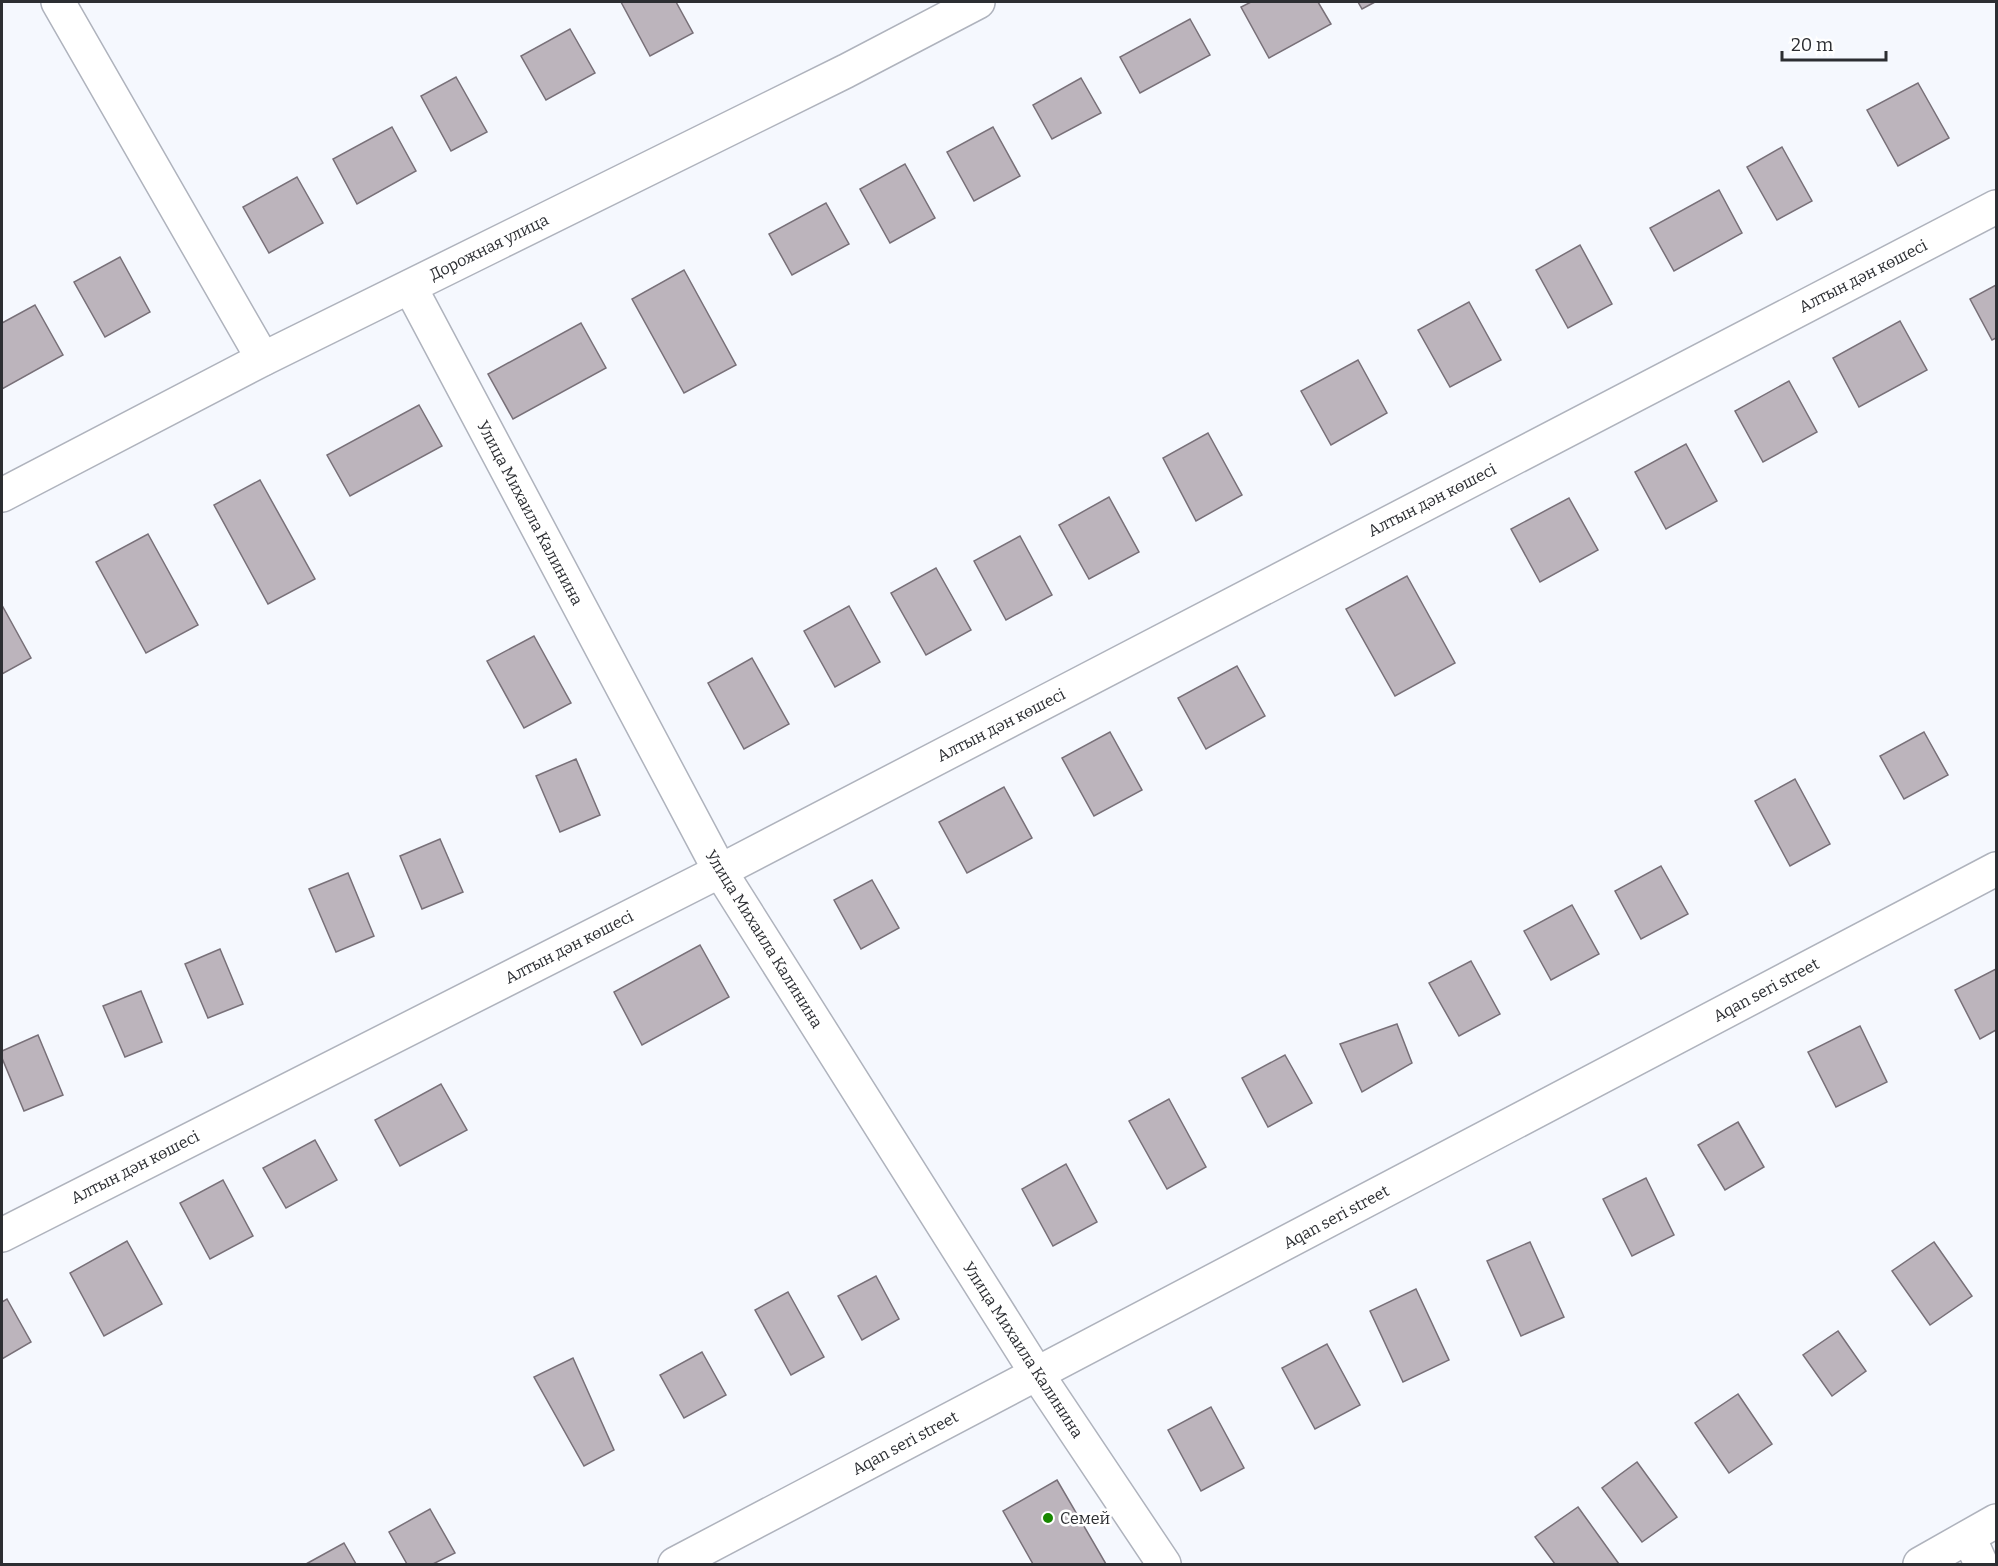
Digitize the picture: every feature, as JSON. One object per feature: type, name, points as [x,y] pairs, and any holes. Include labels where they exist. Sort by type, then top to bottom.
[{"type":"street","points":[[58,2],[263,359]]},
{"type":"street","name":"Дорожная улица","points":[[2,495],[263,359],[835,76],[978,2]]},
{"type":"street","name":"Алтын дән көшесі","points":[[2,1235],[720,871],[1996,207]]},
{"type":"street","name":"Улица Михаила Калинина","points":[[410,287],[720,871],[1037,1374],[1164,1564]]},
{"type":"street","name":"Aqan seri street","points":[[675,1564],[1996,869]]},
{"type":"street","points":[[1920,1564],[1982,1541]]},
{"type":"building","points":[[621,2],[676,2],[693,33],[650,56]]},
{"type":"building","points":[[1251,2],[1318,2],[1331,24],[1269,58],[1241,7]]},
{"type":"building","points":[[1358,2],[1375,2],[1362,9]]},
{"type":"building","points":[[1190,19],[1210,55],[1140,93],[1120,57]]},
{"type":"building","points":[[570,29],[595,73],[546,100],[521,56]]},
{"type":"building","points":[[456,77],[487,132],[451,151],[421,96]]},
{"type":"building","points":[[1081,78],[1101,113],[1052,139],[1033,105]]},
{"type":"building","points":[[1918,83],[1949,138],[1898,166],[1867,110]]},
{"type":"building","points":[[392,127],[416,171],[357,204],[333,159]]},
{"type":"building","points":[[993,127],[1020,176],[974,201],[947,152]]},
{"type":"building","points":[[1782,147],[1812,201],[1777,220],[1747,167]]},
{"type":"building","points":[[905,164],[935,218],[890,243],[860,189]]},
{"type":"building","points":[[297,177],[323,223],[269,253],[243,207]]},
{"type":"building","points":[[1719,190],[1742,233],[1674,271],[1650,228]]},
{"type":"building","points":[[826,203],[849,244],[792,275],[769,234]]},
{"type":"building","points":[[1580,245],[1612,304],[1568,328],[1536,270]]},
{"type":"building","points":[[120,257],[150,312],[105,337],[74,282]]},
{"type":"building","points":[[684,270],[736,365],[684,393],[632,299]]},
{"type":"building","points":[[1996,285],[1996,338],[1992,340],[1970,299]]},
{"type":"building","points":[[1469,302],[1501,360],[1450,387],[1418,330]]},
{"type":"building","points":[[35,305],[63,355],[2,389],[2,323]]},
{"type":"building","points":[[1900,321],[1927,370],[1859,407],[1833,358]]},
{"type":"building","points":[[581,323],[606,368],[513,419],[488,374]]},
{"type":"building","points":[[1358,360],[1387,413],[1331,445],[1301,391]]},
{"type":"building","points":[[1789,381],[1817,432],[1763,462],[1735,411]]},
{"type":"building","points":[[419,405],[442,446],[350,496],[327,455]]},
{"type":"building","points":[[1208,433],[1242,495],[1196,521],[1163,458]]},
{"type":"building","points":[[1686,444],[1717,501],[1666,529],[1635,472]]},
{"type":"building","points":[[260,480],[315,579],[268,604],[214,505]]},
{"type":"building","points":[[1109,497],[1139,552],[1089,579],[1059,525]]},
{"type":"building","points":[[1569,498],[1598,550],[1540,582],[1511,529]]},
{"type":"building","points":[[148,534],[198,625],[146,653],[96,562]]},
{"type":"building","points":[[1020,536],[1052,595],[1006,620],[974,561]]},
{"type":"building","points":[[936,568],[971,630],[926,655],[891,593]]},
{"type":"building","points":[[1407,576],[1455,663],[1395,696],[1346,609]]},
{"type":"building","points":[[849,606],[880,662],[835,687],[804,631]]},
{"type":"building","points":[[2,608],[31,658],[2,674]]},
{"type":"building","points":[[534,636],[571,703],[524,728],[487,661]]},
{"type":"building","points":[[752,658],[789,724],[744,749],[708,683]]},
{"type":"building","points":[[1237,666],[1265,716],[1206,749],[1178,698]]},
{"type":"building","points":[[1110,732],[1142,790],[1094,816],[1062,758]]},
{"type":"building","points":[[1924,732],[1948,775],[1904,799],[1880,756]]},
{"type":"building","points":[[576,759],[600,815],[560,832],[536,776]]},
{"type":"building","points":[[1795,779],[1830,844],[1790,866],[1755,801]]},
{"type":"building","points":[[1004,787],[1032,838],[967,873],[939,822]]},
{"type":"building","points":[[440,839],[463,892],[422,909],[400,856]]},
{"type":"building","points":[[1661,866],[1688,914],[1641,939],[1615,891]]},
{"type":"building","points":[[348,873],[374,936],[336,952],[309,889]]},
{"type":"building","points":[[872,880],[899,928],[861,949],[834,900]]},
{"type":"building","points":[[1572,905],[1599,954],[1551,980],[1524,931]]},
{"type":"building","points":[[700,945],[729,997],[642,1045],[614,992]]},
{"type":"building","points":[[220,949],[243,1004],[208,1018],[185,964]]},
{"type":"building","points":[[1471,961],[1500,1014],[1459,1036],[1429,983]]},
{"type":"building","points":[[1996,969],[1996,1030],[1980,1039],[1955,990]]},
{"type":"building","points":[[141,991],[162,1042],[125,1057],[103,1006]]},
{"type":"building","points":[[1397,1024],[1412,1063],[1362,1092],[1340,1044]]},
{"type":"building","points":[[1860,1026],[1887,1082],[1836,1107],[1808,1052]]},
{"type":"building","points":[[38,1035],[63,1095],[24,1111],[2,1058],[2,1051]]},
{"type":"building","points":[[1285,1055],[1312,1103],[1268,1127],[1242,1078]]},
{"type":"building","points":[[441,1084],[467,1130],[400,1166],[375,1120]]},
{"type":"building","points":[[1169,1099],[1206,1167],[1167,1189],[1129,1121]]},
{"type":"building","points":[[1738,1122],[1764,1167],[1725,1190],[1698,1145]]},
{"type":"building","points":[[315,1140],[337,1180],[286,1208],[263,1168]]},
{"type":"building","points":[[1066,1164],[1097,1222],[1053,1246],[1022,1189]]},
{"type":"building","points":[[1646,1178],[1674,1235],[1632,1256],[1603,1199]]},
{"type":"building","points":[[223,1180],[253,1236],[210,1259],[180,1203]]},
{"type":"building","points":[[127,1241],[162,1304],[104,1336],[70,1273]]},
{"type":"building","points":[[1530,1242],[1564,1317],[1521,1336],[1487,1261]]},
{"type":"building","points":[[1934,1242],[1972,1296],[1930,1325],[1892,1271]]},
{"type":"building","points":[[876,1276],[899,1319],[862,1340],[838,1296]]},
{"type":"building","points":[[1416,1289],[1449,1360],[1403,1382],[1370,1311]]},
{"type":"building","points":[[788,1292],[824,1357],[791,1375],[755,1310]]},
{"type":"building","points":[[7,1299],[31,1342],[2,1359],[2,1302]]},
{"type":"building","points":[[1838,1331],[1866,1371],[1832,1396],[1803,1355]]},
{"type":"building","points":[[1327,1344],[1360,1405],[1315,1429],[1282,1368]]},
{"type":"building","points":[[702,1352],[726,1395],[684,1418],[660,1375]]},
{"type":"building","points":[[573,1358],[614,1450],[584,1466],[534,1377]]},
{"type":"building","points":[[1738,1394],[1772,1444],[1729,1473],[1695,1423]]},
{"type":"building","points":[[1211,1407],[1244,1468],[1201,1491],[1168,1430]]},
{"type":"building","points":[[1637,1462],[1677,1517],[1642,1542],[1602,1488]]},
{"type":"building","points":[[1057,1480],[1106,1564],[1033,1564],[1003,1511]]},
{"type":"building","points":[[1578,1507],[1619,1564],[1555,1564],[1535,1537]]},
{"type":"building","points":[[430,1509],[455,1553],[433,1564],[407,1564],[389,1532]]},
{"type":"building","points":[[344,1543],[356,1564],[306,1564]]},
{"type":"place","name":"Семей","points":[[1048,1518]]}]
